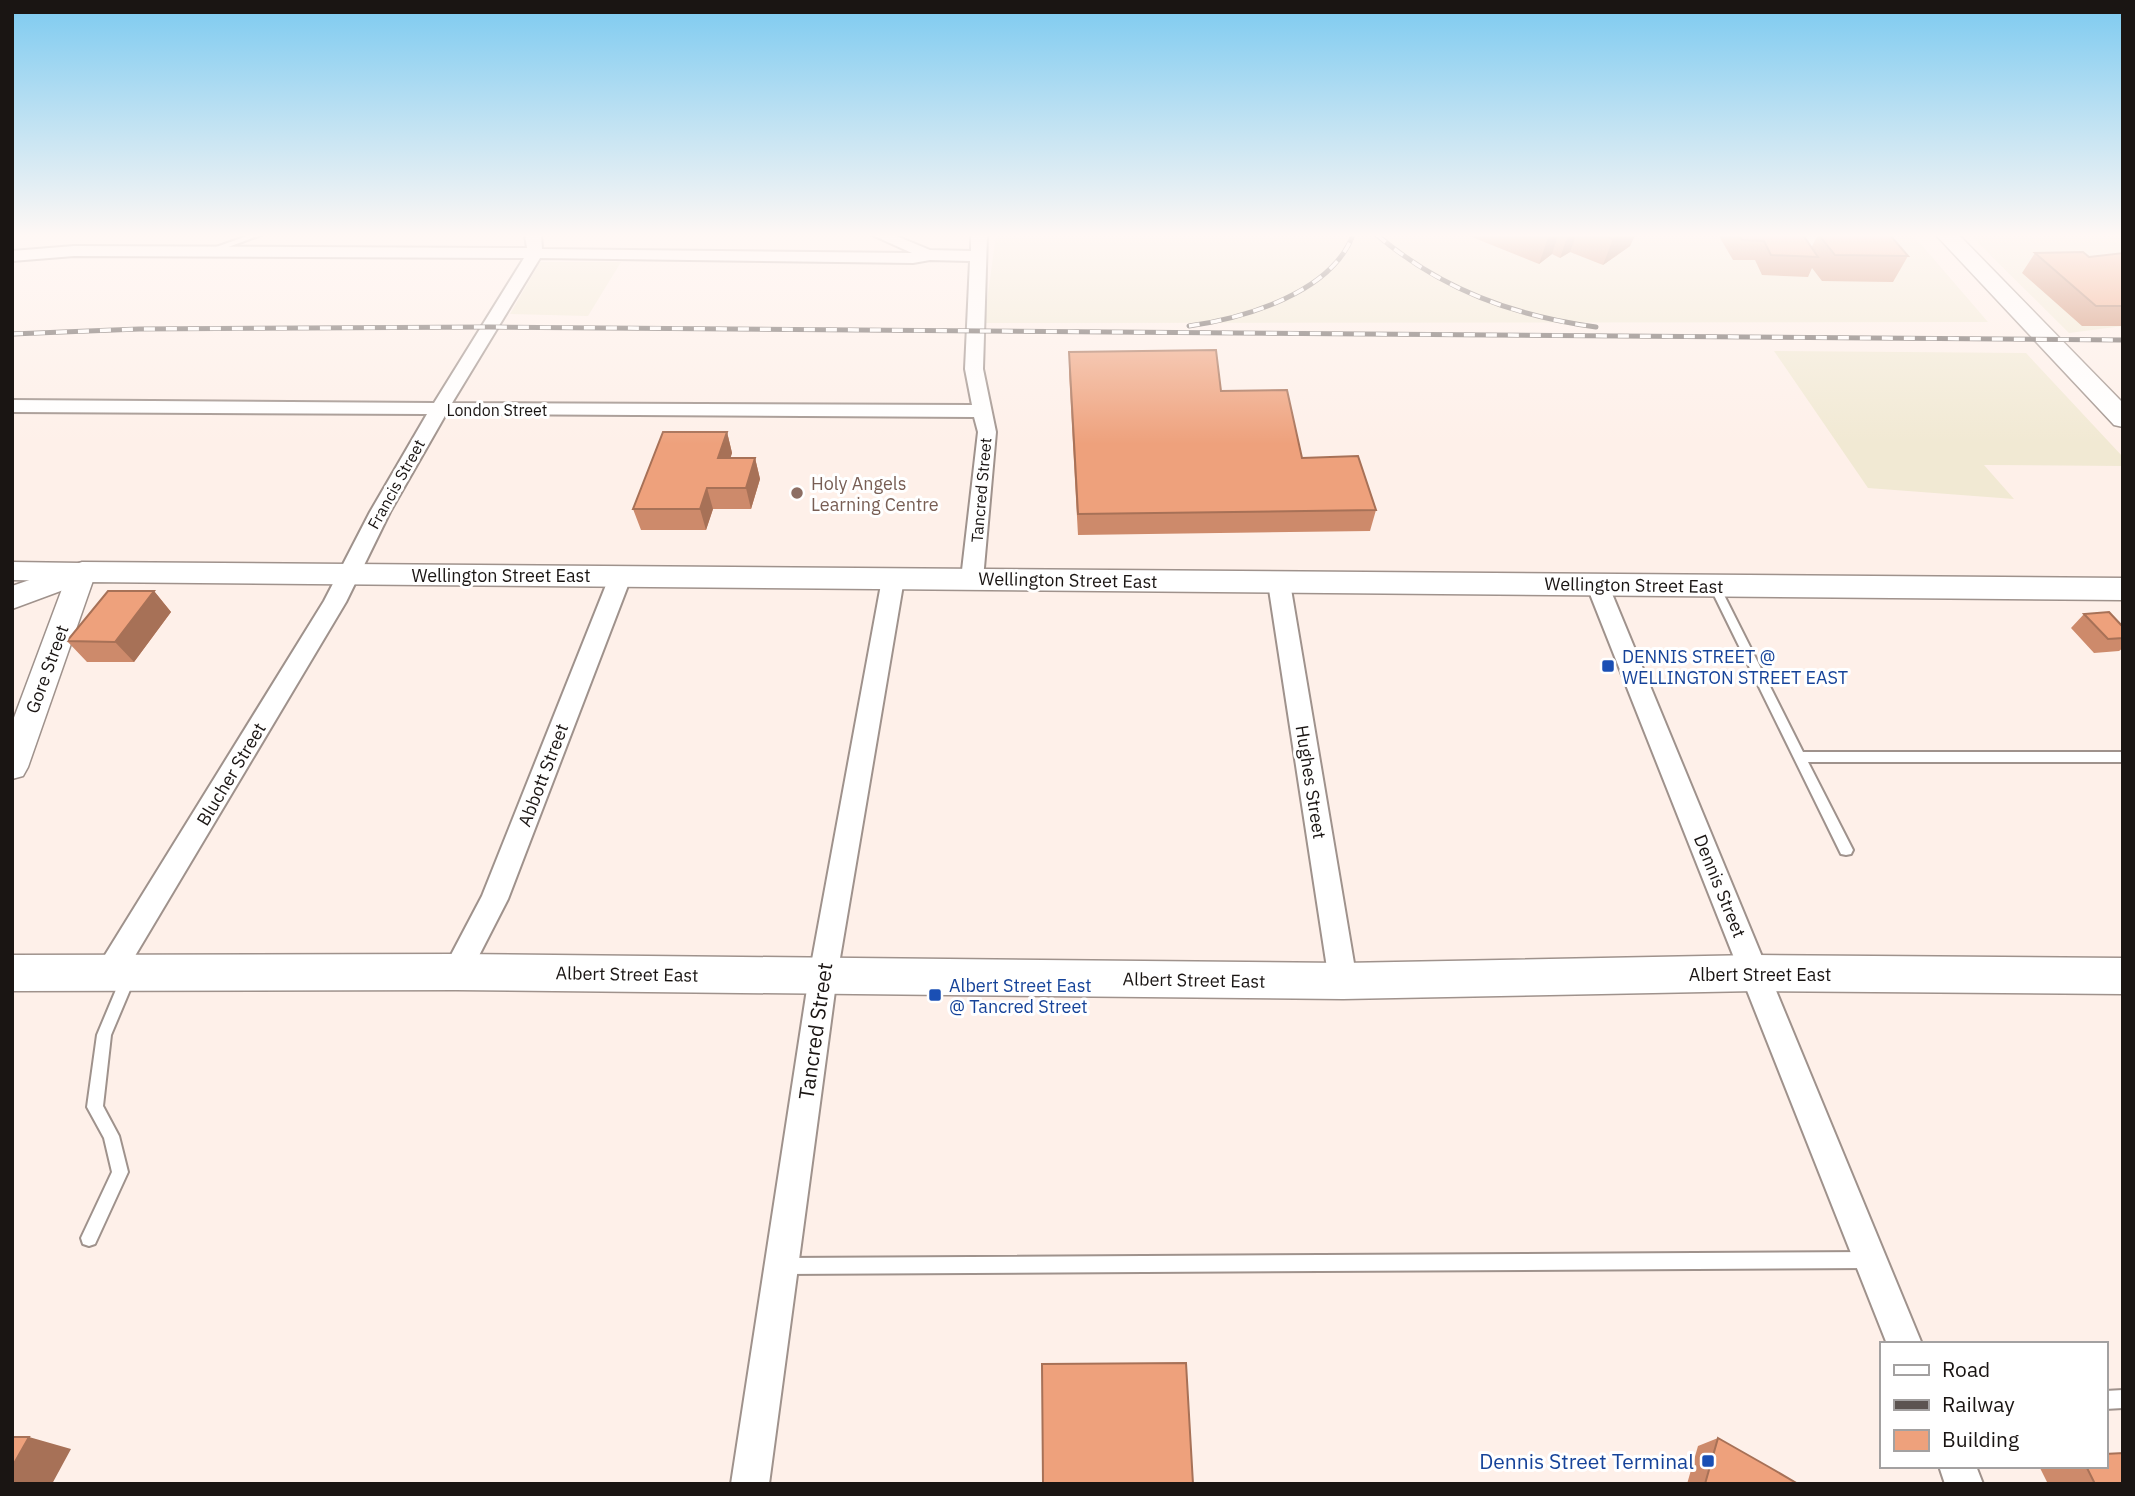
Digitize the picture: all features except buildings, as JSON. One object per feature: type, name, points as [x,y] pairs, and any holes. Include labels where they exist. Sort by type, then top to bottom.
[{"type":"main road","points":[[2014,305],[2123,419]]},
{"type":"main road","points":[[12,598],[82,572]]},
{"type":"main road","name":"Wellington Street East","points":[[82,572],[2123,589]]},
{"type":"main road","name":"Albert Street East","points":[[12,973],[456,972],[1343,981],[1756,973],[2123,976]]},
{"type":"street","name":"Francis Street","points":[[349,574],[359,551],[499,305]]},
{"type":"street","name":"Tancred Street","points":[[972,579],[987,432],[974,369],[976,305]]},
{"type":"street","name":"London Street","points":[[12,406],[983,411]]},
{"type":"street","name":"Wellington Street East","points":[[12,571],[82,572]]},
{"type":"street","name":"Gore Street","points":[[15,750],[82,572]]},
{"type":"street","name":"Blucher Street","points":[[120,971],[349,574]]},
{"type":"street","name":"Abbott Street","points":[[456,972],[494,899],[621,575]]},
{"type":"street","name":"Tancred Street","points":[[750,1484],[823,976],[893,579]]},
{"type":"street","name":"Hughes Street","points":[[1279,583],[1343,981]]},
{"type":"street","name":"Dennis Street","points":[[1597,584],[1904,1342]]},
{"type":"lane","points":[[1715,587],[1846,850]]},
{"type":"lane","points":[[1799,757],[2123,757]]},
{"type":"lane","points":[[89,1238],[120,1172],[111,1136],[95,1107],[104,1035],[120,971]]},
{"type":"lane","points":[[782,1266],[1872,1260]]},
{"type":"shaded area","points":[[515,305],[595,305],[588,316],[510,314]]},
{"type":"shaded area","points":[[986,305],[1973,305],[1988,322],[984,323]]},
{"type":"shaded area","points":[[2041,305],[2123,305],[2123,326],[2069,333]]},
{"type":"shaded area","points":[[1774,351],[2026,353],[2123,457],[2123,466],[1984,465],[2014,499],[1868,488]]},
{"type":"railway","points":[[1189,326],[1235,317],[1270,305]]},
{"type":"railway","points":[[1501,305],[1536,316],[1596,327]]},
{"type":"railway","points":[[12,334],[139,329],[489,327],[2123,340]]},
{"type":"place","name":"Holy Angels Learning Centre","points":[[797,493]]},
{"type":"place","name":"DENNIS STREET @ WELLINGTON STREET EAST","points":[[1608,666]]},
{"type":"place","name":"Albert Street East @ Tancred Street","points":[[935,995]]},
{"type":"place","name":"Dennis Street Terminal","points":[[1708,1461]]}]
